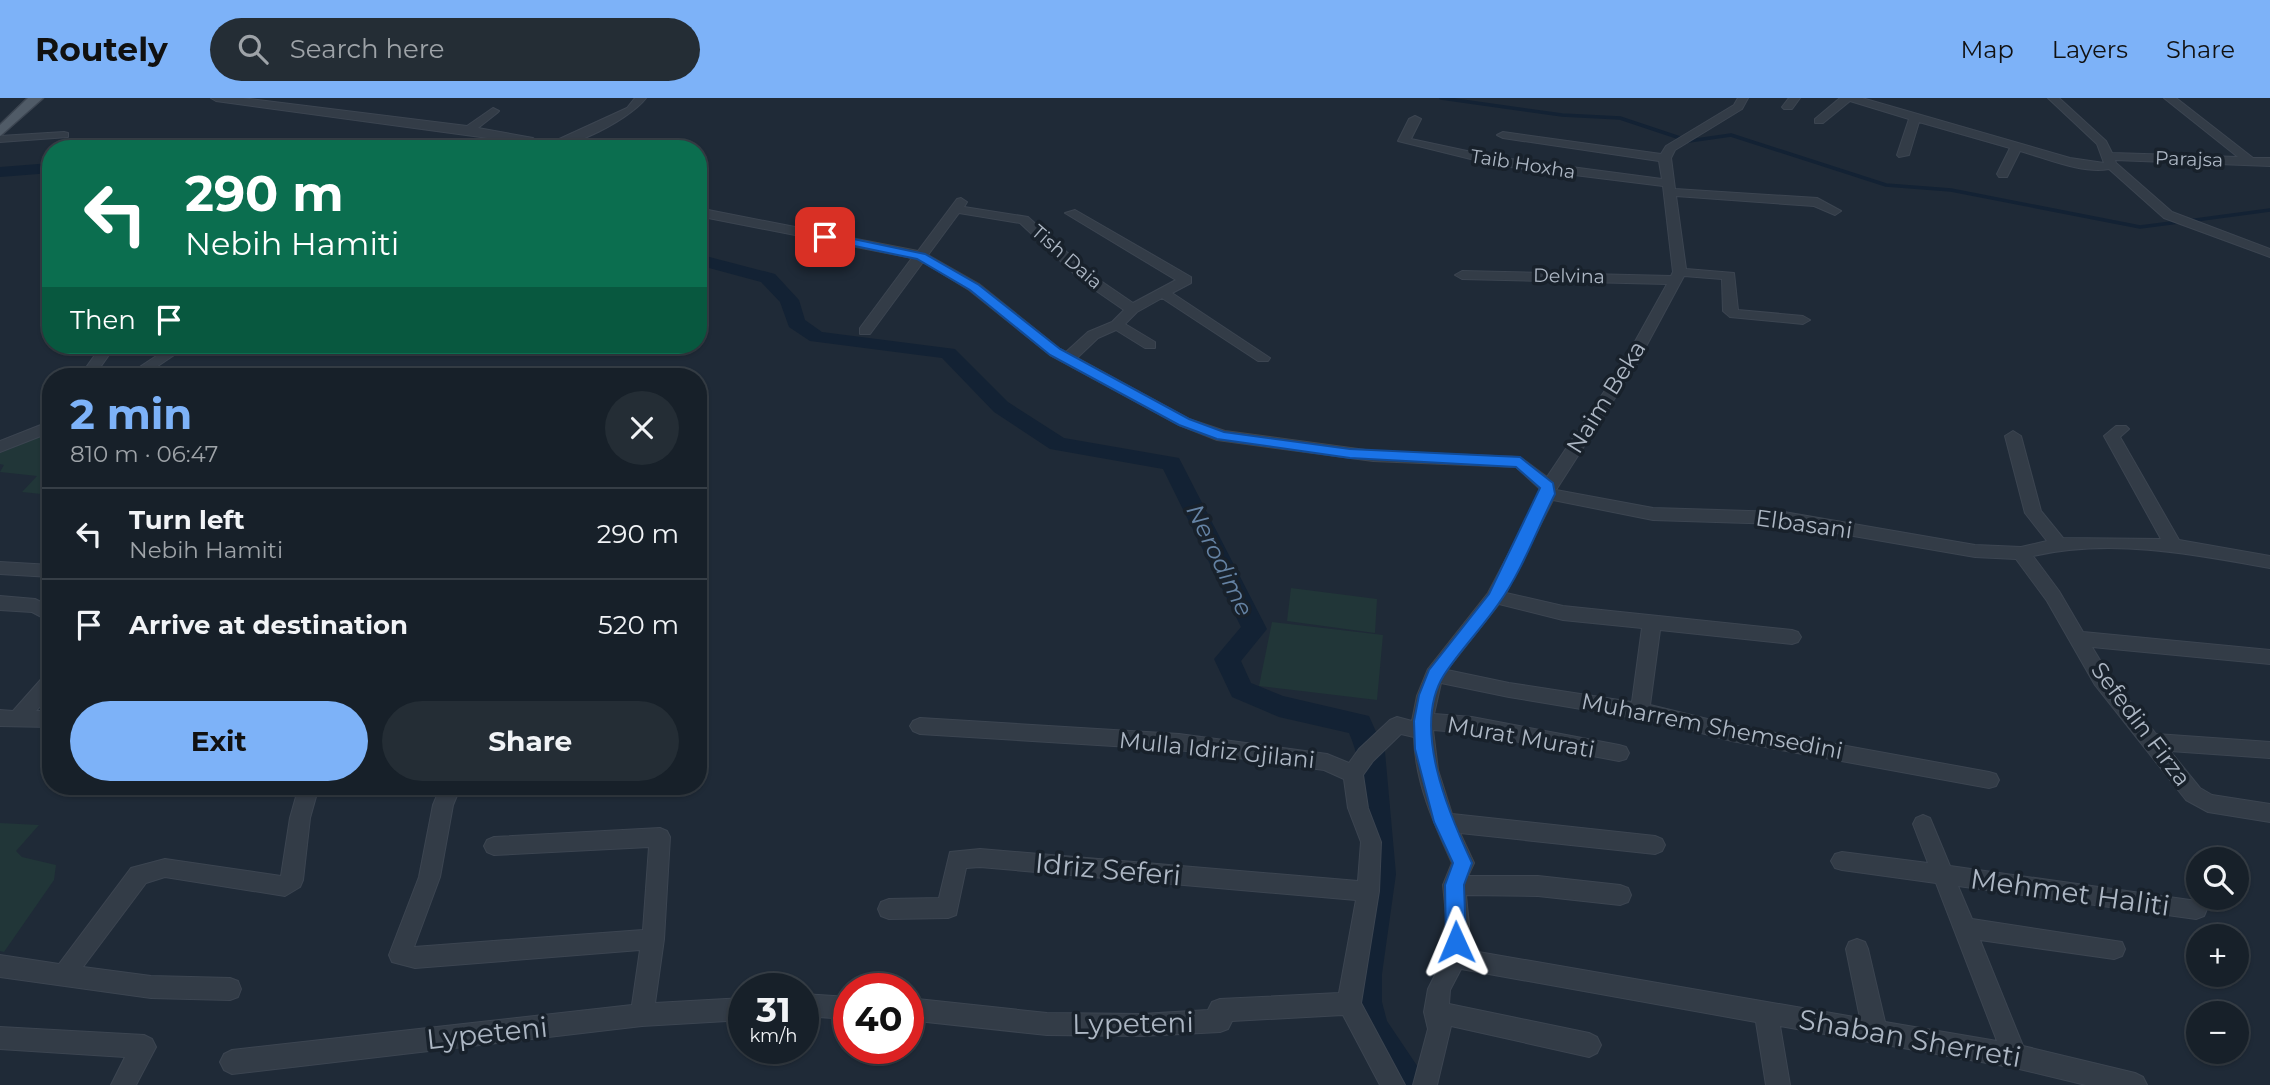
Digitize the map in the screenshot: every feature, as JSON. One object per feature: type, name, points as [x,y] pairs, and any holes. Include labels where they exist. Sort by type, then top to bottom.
[{"type":"main road","points":[[0,132],[36,98]]},
{"type":"street","points":[[216,98],[528,140]]},
{"type":"street","points":[[567,140],[632,110],[641,98]]},
{"type":"street","points":[[1743,98],[1738,107],[1728,104],[1670,148],[1665,158],[1678,276],[1729,276],[1730,311],[1735,314],[1803,320]]},
{"type":"street","points":[[1819,121],[1849,98]]},
{"type":"street","name":"Parajsa","points":[[1849,98],[1867,100],[1961,132],[2085,164],[2110,161],[2270,162]]},
{"type":"street","points":[[2053,98],[2102,143],[2110,161],[2179,221],[2270,253]]},
{"type":"street","points":[[2169,98],[2250,161]]},
{"type":"street","points":[[469,130],[493,111]]},
{"type":"street","points":[[1961,132],[1973,116]]},
{"type":"street","points":[[1903,155],[1915,118]]},
{"type":"street","name":"Taib Hoxha","points":[[1415,119],[1404,141],[1496,161],[1668,187]]},
{"type":"street","points":[[0,139],[64,135]]},
{"type":"street","points":[[1503,135],[1665,158]]},
{"type":"street","points":[[2003,174],[2016,147]]},
{"type":"street","points":[[1668,187],[1818,202],[1836,211]]},
{"type":"street","name":"Tish Daia","points":[[921,256],[960,204],[1024,220],[1087,278],[1132,309]]},
{"type":"street","points":[[1068,358],[1093,335],[1117,325],[1132,309],[1185,282],[1185,277],[1072,213]]},
{"type":"street","points":[[707,214],[921,256],[974,287],[1055,352],[1184,422],[1222,436],[1284,447],[1373,456],[1520,462],[1548,490]]},
{"type":"street","points":[[865,331],[921,256]]},
{"type":"street","name":"Delvina","points":[[1462,275],[1678,276]]},
{"type":"street","name":"Naim Beka","points":[[1425,1085],[1440,1029],[1436,1012],[1439,989],[1455,958],[1458,925],[1454,885],[1463,863],[1443,822],[1424,749],[1423,721],[1435,674],[1495,597],[1548,490],[1629,365],[1678,276]]},
{"type":"street","points":[[1163,293],[1263,358]]},
{"type":"street","points":[[1117,325],[1150,345]]},
{"type":"street","points":[[146,368],[168,354]]},
{"type":"street","points":[[2121,429],[2112,436],[2174,545]]},
{"type":"street","points":[[0,447],[42,430]]},
{"type":"street","points":[[2013,436],[2033,513],[2059,544]]},
{"type":"street","name":"Elbasani","points":[[1548,490],[1654,514],[1784,518],[1975,551],[2021,553],[2059,544],[2174,545],[2270,562]]},
{"type":"street","name":"Sefedin Firza","points":[[2021,553],[2081,639],[2102,680],[2148,741],[2193,794],[2208,803],[2270,813]]},
{"type":"street","points":[[0,568],[42,570]]},
{"type":"street","points":[[1495,597],[1563,613],[1792,637]]},
{"type":"street","points":[[0,603],[35,606],[42,610]]},
{"type":"street","points":[[1640,711],[1651,622]]},
{"type":"street","points":[[2081,639],[2270,657]]},
{"type":"street","name":"Muharrem Shemsedini","points":[[1435,674],[1479,686],[1544,693],[1695,721],[1732,733],[1989,780]]},
{"type":"street","points":[[9,718],[42,689]]},
{"type":"street","points":[[9,718],[42,719]]},
{"type":"street","name":"Murat Murati","points":[[1353,774],[1371,750],[1397,725],[1417,730],[1423,721],[1472,725],[1619,753]]},
{"type":"street","name":"Mulla Idriz Gjilani","points":[[920,726],[1179,742],[1327,762],[1353,774]]},
{"type":"street","points":[[2148,741],[2270,750]]},
{"type":"street","points":[[1353,774],[1358,808],[1371,842],[1368,891],[1349,1004],[1392,1085]]},
{"type":"street","points":[[64,975],[139,875],[165,867],[285,886],[292,880],[300,818],[306,795]]},
{"type":"street","points":[[446,795],[443,802],[433,867],[408,926],[400,954],[415,958],[653,940]]},
{"type":"street","points":[[1443,822],[1655,845]]},
{"type":"street","points":[[1923,824],[2015,1056]]},
{"type":"street","points":[[494,846],[660,837],[653,940],[642,1015]]},
{"type":"street","name":"Idriz Seferi","points":[[889,909],[948,908],[957,859],[980,858],[1368,891]]},
{"type":"street","name":"Mehmet Haliti","points":[[1842,861],[2186,908]]},
{"type":"street","points":[[1454,885],[1538,886],[1620,895]]},
{"type":"street","points":[[1963,928],[2114,949]]},
{"type":"street","points":[[1857,949],[1875,1031]]},
{"type":"street","name":"Shaban Sherreti","points":[[1455,958],[2015,1056],[2081,1077],[2135,1085]]},
{"type":"street","points":[[0,966],[151,986],[230,989]]},
{"type":"street","name":"Lypeteni","points":[[924,1011],[1047,1024],[1142,1025],[1220,1021],[1220,1010],[1349,1004]]},
{"type":"street","name":"Lypeteni","points":[[232,1062],[642,1015],[728,1010]]},
{"type":"street","points":[[1436,1012],[1589,1045]]},
{"type":"street","name":"Shaban Sherreti","points":[[1766,1013],[1777,1085]]},
{"type":"street","points":[[0,1038],[144,1047],[123,1085]]},
{"type":"green space","points":[[42,436],[42,494],[22,492],[37,476],[0,472],[4,465],[0,464],[0,453]]},
{"type":"green space","points":[[1291,588],[1377,599],[1375,633],[1287,621]]},
{"type":"green space","points":[[1272,622],[1383,635],[1377,700],[1259,686]]},
{"type":"green space","points":[[0,823],[39,825],[16,851],[22,857],[56,865],[54,880],[4,952],[0,951]]},
{"type":"waterway","points":[[1441,98],[1562,115],[1620,118],[1689,141],[1731,135],[1886,185],[1951,190],[2140,227],[2179,222]]},
{"type":"waterway","name":"Nerodime","points":[[0,172],[42,169]]},
{"type":"waterway","points":[[2188,221],[2270,210]]},
{"type":"waterway","name":"Nerodime","points":[[707,261],[768,278],[789,300],[796,323],[817,337],[948,353],[1001,407],[1058,444],[1171,463],[1254,629],[1227,659],[1241,690],[1279,706],[1359,724],[1371,752],[1379,822],[1381,874],[1366,974],[1366,1002],[1373,1028],[1413,1085]]},
{"type":"route","points":[[825,237],[921,256],[974,287],[1055,352],[1184,422],[1222,436],[1263,444],[1350,454],[1520,462],[1548,487],[1548,494],[1495,597],[1435,674],[1427,695],[1423,721],[1424,749],[1443,822],[1463,863],[1454,885],[1458,925],[1456,942]]}]
